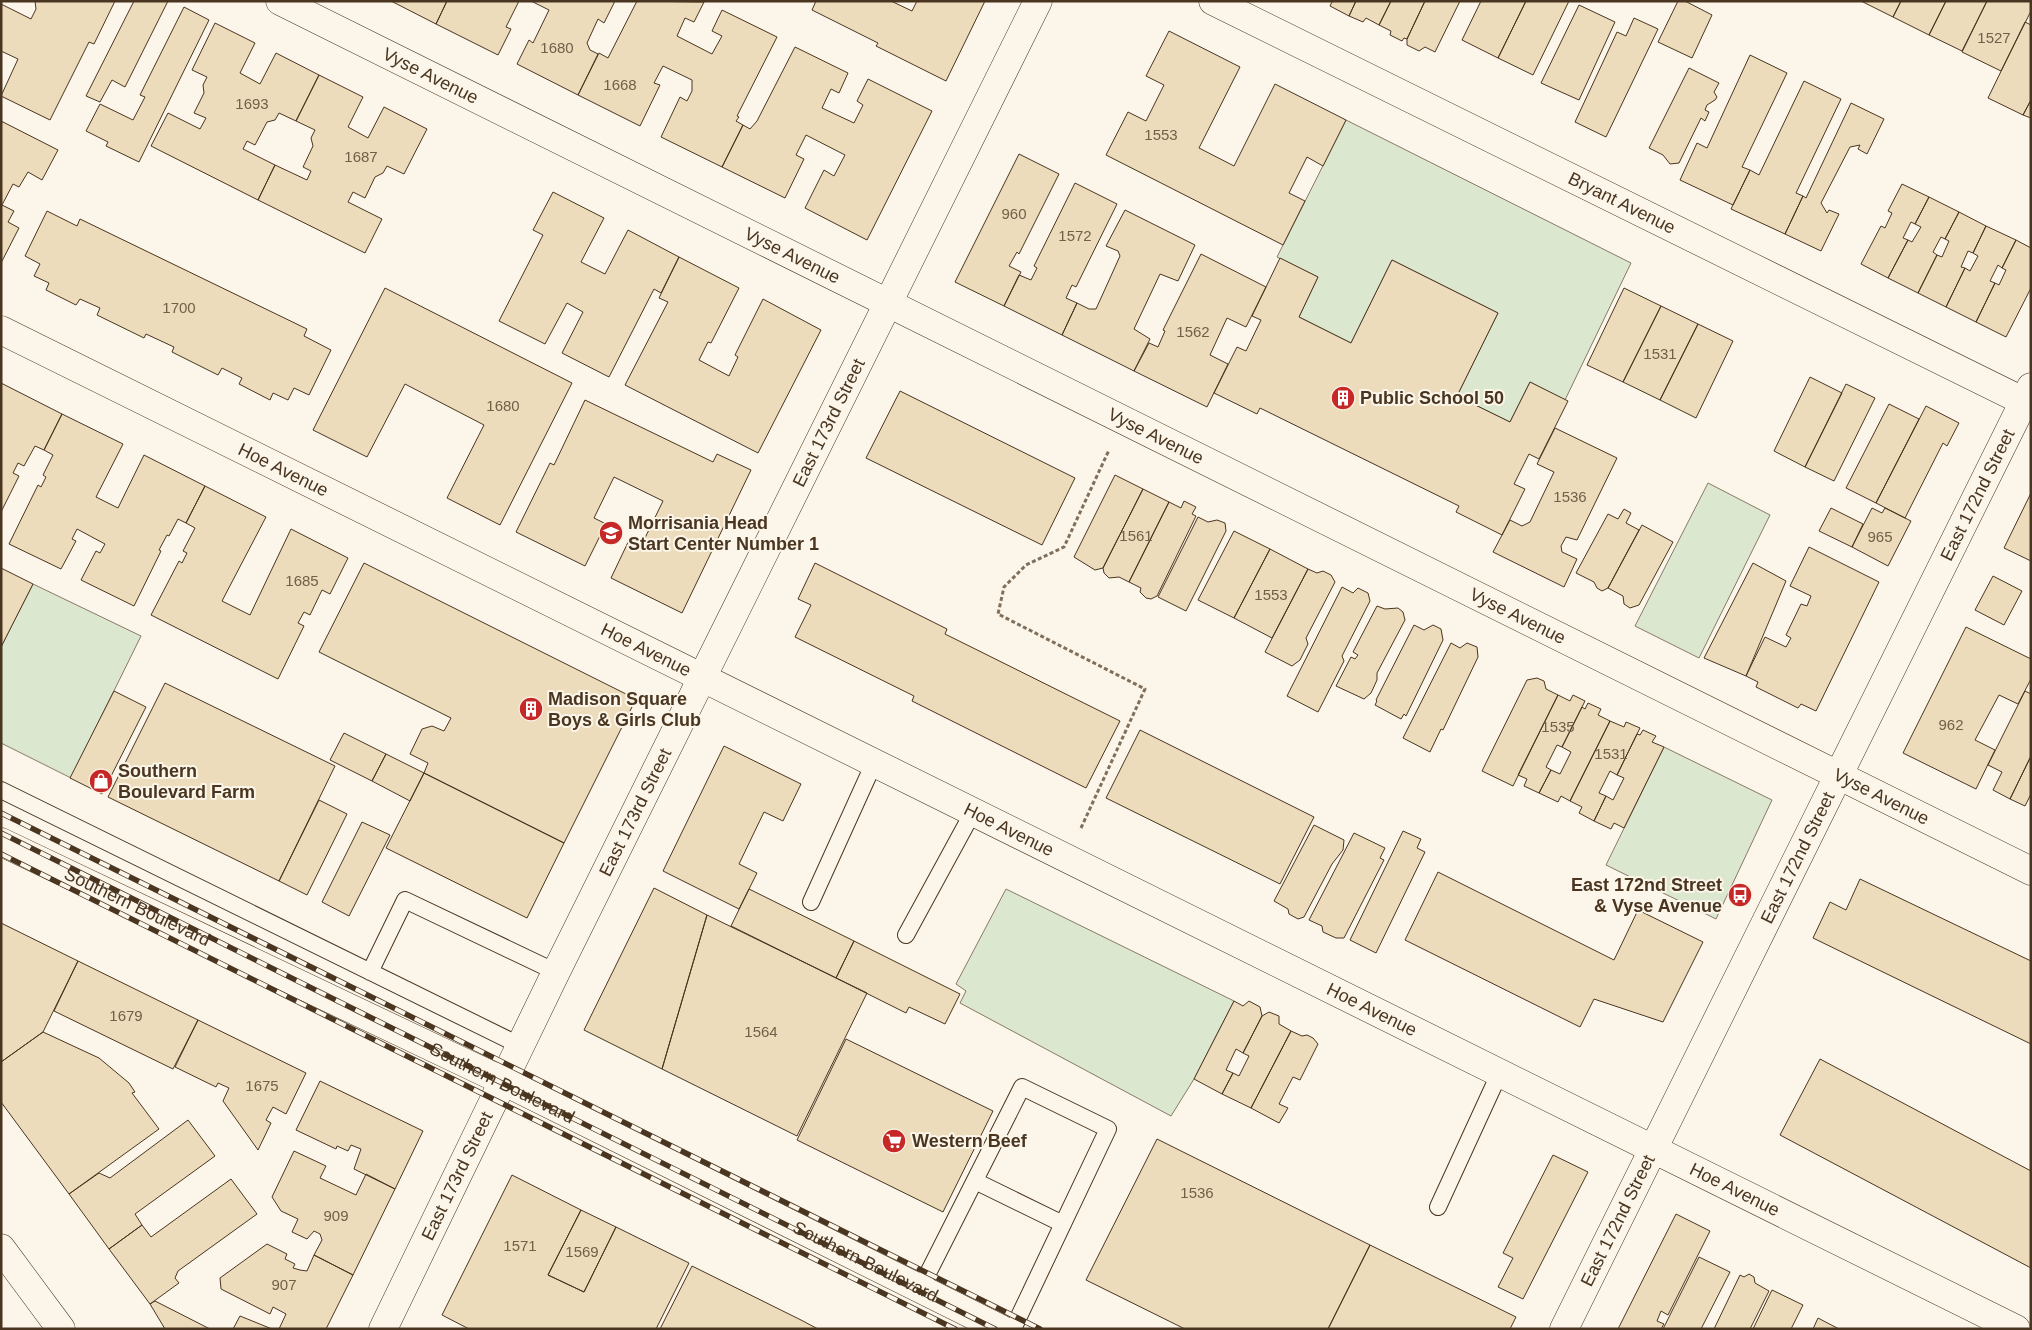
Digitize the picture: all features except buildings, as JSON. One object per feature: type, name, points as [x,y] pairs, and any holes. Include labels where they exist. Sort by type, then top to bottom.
[{"type":"street","name":"Vyse Avenue","points":[[280,1],[2031,871]]},
{"type":"street","name":"East 173rd Street","points":[[383,1329],[556,972],[1038,1]]},
{"type":"street","name":"Bryant Avenue","points":[[1213,1],[2028,398]]},
{"type":"street","name":"Hoe Avenue","points":[[1,330],[2016,1329]]},
{"type":"street","name":"East 172nd Street","points":[[1564,1329],[1838,775],[2028,398]]},
{"type":"street","name":"Southern Boulevard","points":[[1,842],[503,1081],[1001,1329]]},
{"type":"street","points":[[1,1248],[61,1329]]},
{"type":"lane","points":[[811,902],[874,763]]},
{"type":"lane","points":[[1,790],[521,1046]]},
{"type":"lane","points":[[906,935],[973,812]]},
{"type":"lane","points":[[370,972],[404,900],[556,972]]},
{"type":"lane","points":[[1438,1207],[1500,1072]]},
{"type":"lane","points":[[920,1289],[1022,1087],[1108,1129],[1013,1329]]},
{"type":"lane","points":[[975,1181],[1063,1224]]},
{"type":"path","points":[[1081,828],[1145,689],[998,614],[1004,587],[1026,565],[1064,547],[1109,450]]},
{"type":"green space","points":[[1346,120],[1631,263],[1565,400],[1530,382],[1510,422],[1457,396],[1498,313],[1392,260],[1351,343],[1299,317],[1318,277],[1277,257]]},
{"type":"green space","points":[[1708,483],[1770,515],[1699,658],[1635,626]]},
{"type":"green space","points":[[33,584],[141,636],[71,778],[1,743],[1,647]]},
{"type":"green space","points":[[1664,747],[1772,800],[1716,919],[1606,865]]},
{"type":"green space","points":[[1006,889],[1234,1001],[1194,1079],[1171,1116],[960,1003],[966,991],[956,984]]},
{"type":"railway","points":[[1,813],[1040,1329]]},
{"type":"railway","points":[[1,833],[995,1329]]},
{"type":"railway","points":[[1,854],[955,1329]]},
{"type":"place","name":"Public School 50","points":[[1343,398]]},
{"type":"place","name":"Morrisania Head Start Center Number 1","points":[[611,533]]},
{"type":"place","name":"Madison Square Boys & Girls Club","points":[[531,709]]},
{"type":"place","name":"Southern Boulevard Farm","points":[[101,781]]},
{"type":"place","name":"East 172nd Street & Vyse Avenue","points":[[1740,895]]},
{"type":"place","name":"Western Beef","points":[[894,1141]]}]
